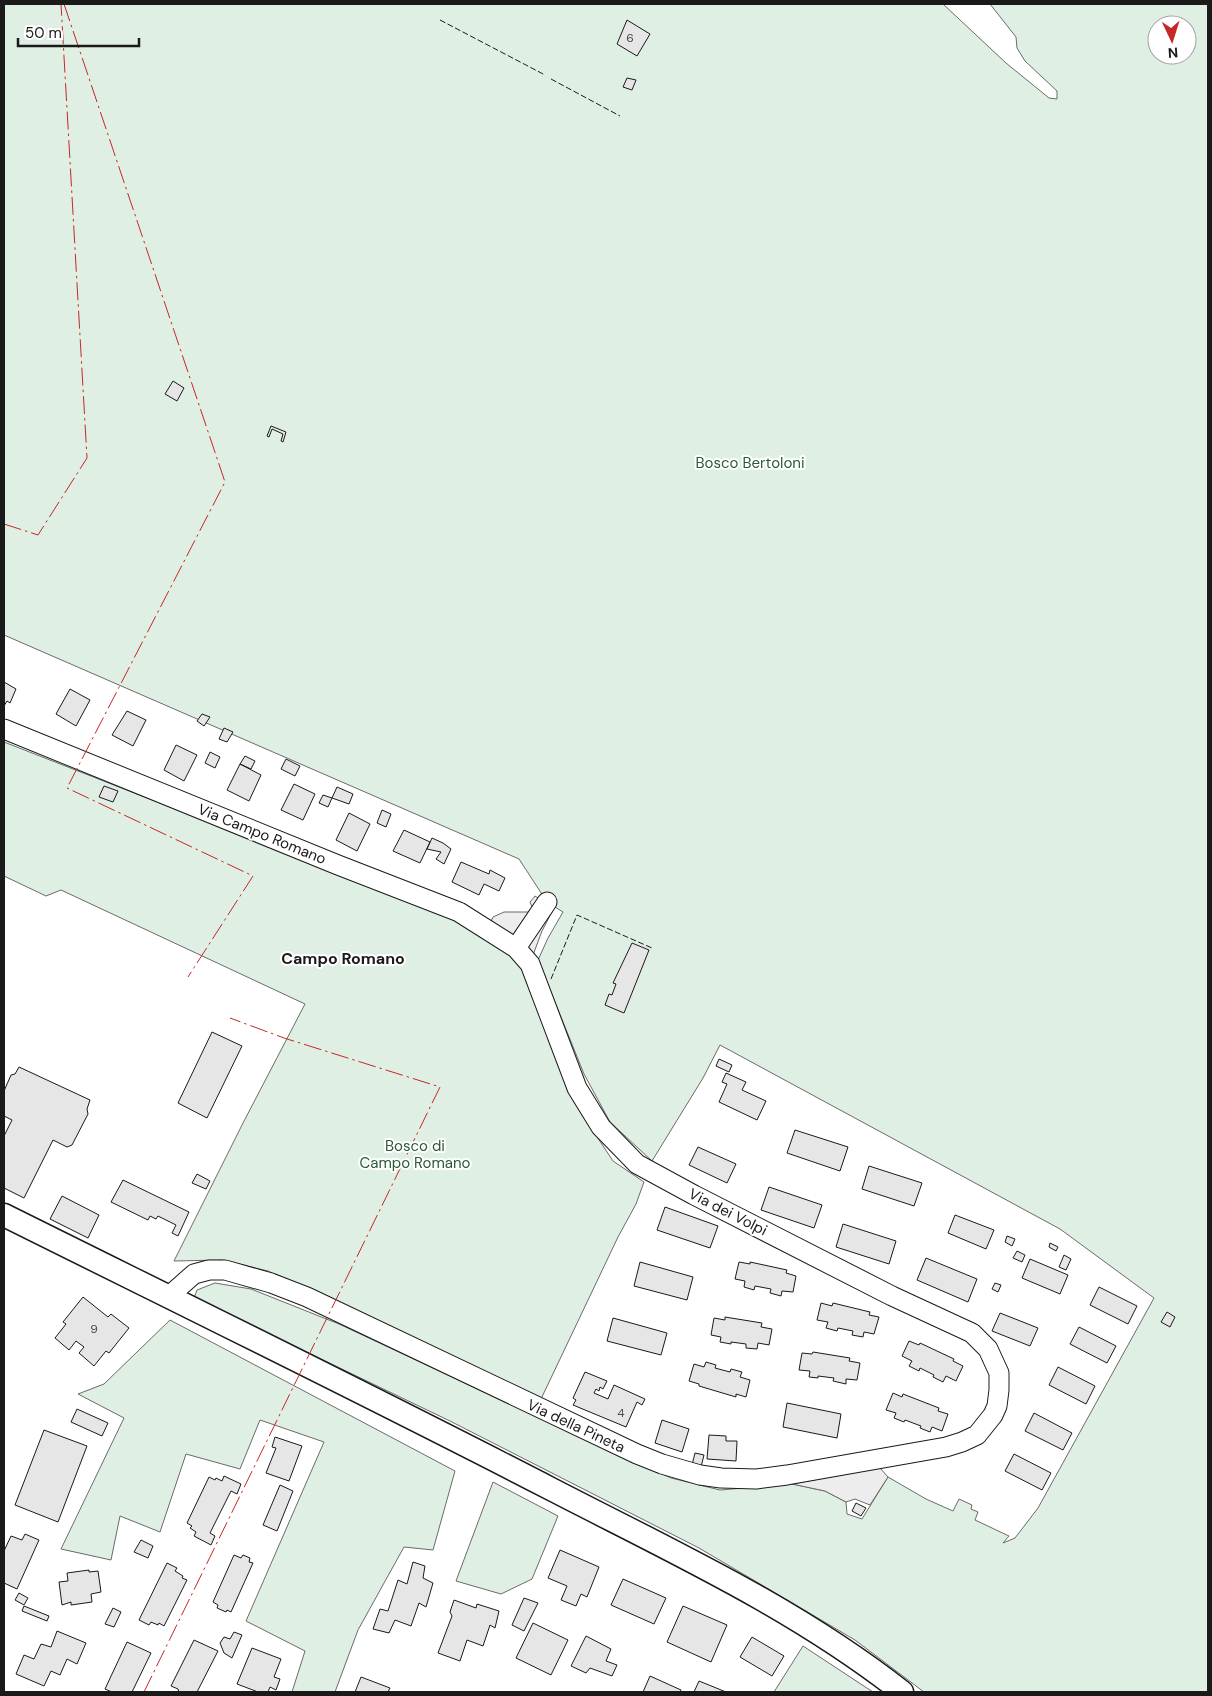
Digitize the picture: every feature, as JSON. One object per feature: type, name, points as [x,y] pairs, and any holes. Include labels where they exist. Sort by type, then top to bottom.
[{"type":"main road","points":[[4,1215],[482,1454],[715,1573],[783,1611],[876,1672],[902,1692]]},
{"type":"street","name":"Via Campo Romano","points":[[4,729],[330,862],[452,909],[516,948]]},
{"type":"street","points":[[516,948],[547,902]]},
{"type":"street","name":"Via dei Volpi","points":[[516,948],[530,964],[577,1088],[601,1127],[624,1152],[637,1164],[694,1195],[892,1296],[972,1333],[988,1349],[999,1373],[997,1406]]},
{"type":"street","name":"Via della Pineta","points":[[168,1297],[194,1274],[208,1270],[234,1272],[271,1283],[307,1297],[637,1454],[680,1470],[721,1478],[756,1479],[787,1475],[946,1447],[977,1435],[997,1406]]},
{"type":"green space","name":"Bosco Bertoloni","points":[[4,4],[943,4],[1006,63],[1049,98],[1057,99],[1057,91],[1025,61],[1017,48],[1016,37],[990,4],[1208,4],[1208,1692],[924,1692],[855,1640],[699,1548],[450,1421],[194,1298],[197,1290],[215,1283],[251,1289],[339,1324],[671,1478],[720,1490],[792,1484],[825,1491],[846,1502],[847,1514],[862,1519],[888,1477],[926,1499],[953,1511],[959,1499],[972,1505],[971,1509],[978,1512],[975,1520],[1009,1536],[1003,1543],[1015,1538],[1038,1508],[1154,1298],[1060,1229],[720,1045],[703,1078],[652,1161],[610,1122],[584,1074],[538,960],[563,912],[547,902],[519,859],[4,635]]},
{"type":"green space","name":"Bosco di Campo Romano","points":[[4,742],[456,919],[516,960],[530,983],[574,1102],[613,1161],[644,1182],[636,1204],[618,1237],[541,1399],[320,1293],[268,1271],[222,1260],[174,1261],[305,1004],[61,890],[46,896],[4,876]]},
{"type":"green space","points":[[170,1320],[455,1471],[433,1550],[404,1547],[358,1630],[335,1692],[292,1692],[305,1651],[246,1621],[324,1442],[260,1420],[240,1469],[186,1454],[160,1532],[120,1516],[111,1560],[61,1549],[124,1418],[78,1394],[104,1384]]},
{"type":"green space","points":[[493,1482],[558,1516],[532,1579],[501,1594],[456,1581]]},
{"type":"green space","points":[[803,1646],[873,1692],[774,1692]]},
{"type":"shaded area","points":[[535,896],[554,908],[542,931],[533,955],[485,934],[493,917],[504,912],[528,912],[532,907],[530,902]]},
{"type":"shaded area","points":[[880,1468],[888,1477],[870,1505],[855,1499],[846,1502],[825,1491],[792,1484]]},
{"type":"building","points":[[627,20],[650,34],[637,56],[617,44]]},
{"type":"building","points":[[627,78],[636,80],[632,90],[623,87]]},
{"type":"building","points":[[173,381],[184,388],[177,401],[165,394]]},
{"type":"building","points":[[271,426],[286,432],[283,442],[281,441],[283,434],[272,429],[269,437],[267,436]]},
{"type":"building","points":[[4,682],[16,689],[10,703],[7,701],[4,706]]},
{"type":"building","points":[[70,689],[90,700],[76,726],[56,714]]},
{"type":"building","points":[[127,711],[146,720],[133,746],[112,735]]},
{"type":"building","points":[[202,714],[210,717],[204,726],[197,721]]},
{"type":"building","points":[[224,728],[233,732],[227,742],[219,739]]},
{"type":"building","points":[[176,745],[197,755],[184,781],[164,770]]},
{"type":"building","points":[[210,752],[220,757],[215,768],[205,763]]},
{"type":"building","points":[[245,756],[255,761],[251,769],[240,764]]},
{"type":"building","points":[[286,759],[300,766],[295,776],[281,769]]},
{"type":"building","points":[[240,764],[261,775],[249,801],[227,790]]},
{"type":"building","points":[[294,784],[315,794],[303,820],[281,810]]},
{"type":"building","points":[[104,786],[118,791],[113,802],[99,797]]},
{"type":"building","points":[[337,787],[353,794],[349,804],[332,798]]},
{"type":"building","points":[[323,795],[332,798],[328,807],[319,803]]},
{"type":"building","points":[[382,810],[391,814],[386,827],[377,823]]},
{"type":"building","points":[[349,813],[370,824],[357,851],[336,840]]},
{"type":"building","points":[[404,830],[430,842],[420,863],[393,851]]},
{"type":"building","points":[[432,838],[451,849],[444,864],[436,859],[441,852],[427,849]]},
{"type":"building","points":[[461,862],[489,874],[490,870],[505,878],[499,891],[484,884],[479,895],[452,882]]},
{"type":"building","points":[[632,943],[649,950],[624,1013],[605,1005],[609,994],[612,995],[616,984],[613,983]]},
{"type":"building","points":[[212,1032],[242,1046],[207,1118],[178,1103]]},
{"type":"building","points":[[719,1059],[732,1065],[729,1072],[716,1066]]},
{"type":"building","points":[[19,1067],[90,1100],[87,1109],[88,1114],[72,1145],[67,1147],[53,1140],[24,1198],[4,1188],[4,1136],[12,1120],[4,1116],[4,1091],[11,1075],[15,1074]]},
{"type":"building","points":[[726,1073],[746,1082],[742,1090],[766,1101],[757,1120],[719,1102],[727,1084],[722,1082]]},
{"type":"building","points":[[795,1130],[848,1147],[840,1171],[787,1153]]},
{"type":"building","points":[[698,1147],[736,1164],[727,1183],[689,1165]]},
{"type":"building","points":[[869,1166],[922,1183],[914,1206],[862,1189]]},
{"type":"building","points":[[197,1174],[210,1181],[206,1189],[192,1183]]},
{"type":"building","points":[[123,1180],[189,1212],[178,1236],[172,1233],[176,1225],[158,1216],[156,1219],[150,1216],[148,1220],[111,1202]]},
{"type":"building","points":[[769,1187],[822,1205],[814,1228],[761,1210]]},
{"type":"building","points":[[62,1196],[99,1215],[88,1238],[50,1219]]},
{"type":"building","points":[[665,1207],[718,1226],[710,1248],[657,1230]]},
{"type":"building","points":[[955,1215],[994,1230],[986,1249],[948,1233]]},
{"type":"building","points":[[843,1224],[896,1241],[889,1264],[836,1247]]},
{"type":"building","points":[[1007,1236],[1015,1239],[1012,1246],[1005,1242]]},
{"type":"building","points":[[1050,1243],[1058,1247],[1056,1251],[1049,1247]]},
{"type":"building","points":[[1017,1251],[1025,1255],[1022,1262],[1013,1258]]},
{"type":"building","points":[[1064,1255],[1071,1259],[1066,1270],[1059,1267]]},
{"type":"building","points":[[926,1258],[977,1279],[968,1302],[917,1280]]},
{"type":"building","points":[[1030,1259],[1068,1275],[1060,1294],[1022,1278]]},
{"type":"building","points":[[640,1262],[693,1277],[687,1300],[634,1286]]},
{"type":"building","points":[[739,1262],[750,1264],[750,1262],[787,1270],[786,1273],[796,1276],[793,1292],[782,1291],[781,1296],[770,1293],[771,1289],[755,1286],[754,1290],[744,1287],[745,1281],[735,1279]]},
{"type":"building","points":[[995,1283],[1001,1285],[998,1292],[992,1289]]},
{"type":"building","points":[[1099,1287],[1137,1306],[1128,1324],[1090,1305]]},
{"type":"building","points":[[83,1297],[108,1317],[111,1314],[129,1328],[109,1353],[106,1351],[94,1366],[79,1353],[84,1347],[76,1341],[69,1350],[55,1338],[66,1324],[63,1322]]},
{"type":"building","points":[[821,1303],[832,1306],[833,1303],[870,1312],[869,1315],[879,1317],[874,1334],[864,1332],[863,1337],[852,1335],[853,1331],[838,1328],[837,1331],[826,1328],[828,1322],[817,1320]]},
{"type":"building","points":[[1167,1312],[1175,1317],[1170,1327],[1161,1322]]},
{"type":"building","points":[[1000,1313],[1038,1328],[1030,1346],[992,1331]]},
{"type":"building","points":[[725,1317],[762,1323],[761,1327],[772,1329],[769,1345],[758,1343],[757,1349],[746,1348],[746,1344],[720,1342],[721,1337],[711,1335],[714,1318],[725,1320]]},
{"type":"building","points":[[613,1318],[667,1333],[661,1355],[607,1341]]},
{"type":"building","points":[[1079,1327],[1116,1346],[1107,1363],[1070,1344]]},
{"type":"building","points":[[909,1341],[919,1345],[920,1343],[954,1359],[953,1361],[963,1366],[956,1381],[946,1376],[943,1382],[920,1368],[919,1371],[909,1366],[912,1361],[902,1356]]},
{"type":"building","points":[[813,1352],[850,1358],[849,1361],[860,1363],[857,1380],[846,1379],[846,1384],[833,1381],[834,1378],[809,1377],[810,1371],[799,1370],[802,1353],[812,1354]]},
{"type":"building","points":[[706,1362],[716,1365],[715,1368],[730,1372],[731,1369],[742,1372],[740,1377],[750,1380],[746,1397],[736,1394],[736,1397],[699,1386],[699,1384],[689,1381],[694,1364],[704,1367]]},
{"type":"building","points":[[1058,1367],[1095,1386],[1086,1404],[1049,1385]]},
{"type":"building","points":[[585,1372],[607,1381],[603,1389],[600,1387],[599,1391],[596,1389],[594,1393],[608,1399],[614,1385],[645,1399],[642,1405],[637,1402],[626,1427],[573,1405],[576,1400],[573,1398]]},
{"type":"building","points":[[893,1393],[902,1397],[903,1394],[939,1408],[938,1411],[948,1414],[942,1431],[932,1427],[930,1432],[920,1428],[921,1426],[894,1418],[896,1413],[886,1410]]},
{"type":"building","points":[[787,1403],[841,1414],[837,1438],[783,1427]]},
{"type":"building","points":[[77,1409],[108,1423],[102,1436],[71,1422]]},
{"type":"building","points":[[1034,1413],[1072,1433],[1063,1450],[1025,1431]]},
{"type":"building","points":[[662,1420],[689,1429],[682,1452],[655,1443]]},
{"type":"building","points":[[44,1430],[87,1446],[58,1522],[15,1505]]},
{"type":"building","points":[[709,1435],[726,1436],[726,1441],[737,1441],[736,1461],[707,1459]]},
{"type":"building","points":[[275,1437],[302,1446],[289,1481],[266,1473],[276,1448],[272,1447]]},
{"type":"building","points":[[695,1453],[704,1455],[701,1467],[692,1465]]},
{"type":"building","points":[[1014,1454],[1051,1473],[1042,1490],[1005,1471]]},
{"type":"building","points":[[224,1476],[241,1484],[237,1494],[231,1491],[210,1533],[215,1536],[211,1545],[194,1536],[196,1532],[187,1523],[209,1477],[222,1481]]},
{"type":"building","points":[[280,1485],[293,1491],[277,1531],[263,1525]]},
{"type":"building","points":[[856,1503],[866,1508],[861,1516],[852,1511]]},
{"type":"building","points":[[25,1534],[39,1540],[17,1589],[4,1583],[4,1551],[11,1536],[22,1540]]},
{"type":"building","points":[[141,1540],[153,1546],[148,1558],[134,1552]]},
{"type":"building","points":[[560,1550],[599,1567],[587,1597],[581,1594],[576,1606],[561,1600],[567,1586],[548,1578]]},
{"type":"building","points":[[234,1555],[241,1558],[243,1555],[250,1558],[249,1562],[253,1563],[231,1612],[227,1610],[226,1612],[217,1608],[218,1605],[213,1602]]},
{"type":"building","points":[[413,1562],[425,1566],[423,1578],[433,1583],[426,1607],[419,1603],[411,1626],[395,1620],[389,1633],[373,1629],[380,1609],[388,1611],[398,1580],[407,1584]]},
{"type":"building","points":[[167,1563],[177,1568],[175,1571],[187,1580],[164,1626],[151,1622],[149,1625],[139,1620]]},
{"type":"building","points":[[89,1570],[89,1572],[98,1571],[101,1592],[91,1594],[92,1602],[71,1605],[71,1602],[62,1605],[59,1582],[68,1581],[67,1573]]},
{"type":"building","points":[[623,1579],[666,1598],[654,1624],[611,1605]]},
{"type":"building","points":[[19,1593],[28,1598],[24,1605],[15,1600]]},
{"type":"building","points":[[524,1598],[538,1603],[524,1631],[512,1625]]},
{"type":"building","points":[[454,1600],[476,1608],[477,1604],[499,1611],[495,1628],[490,1625],[483,1646],[467,1640],[460,1661],[438,1653],[452,1616],[450,1612]]},
{"type":"building","points":[[24,1606],[49,1616],[47,1621],[22,1611]]},
{"type":"building","points":[[683,1606],[727,1625],[711,1662],[667,1642]]},
{"type":"building","points":[[113,1608],[121,1612],[114,1627],[105,1624]]},
{"type":"building","points":[[533,1623],[568,1640],[551,1675],[516,1658]]},
{"type":"building","points":[[57,1631],[86,1643],[77,1664],[67,1659],[60,1675],[51,1671],[44,1686],[16,1674],[24,1655],[34,1659],[41,1644],[51,1647]]},
{"type":"building","points":[[234,1632],[242,1635],[232,1658],[224,1653],[220,1643],[224,1637],[230,1639]]},
{"type":"building","points":[[586,1636],[611,1649],[606,1661],[617,1665],[612,1676],[590,1668],[586,1673],[571,1666]]},
{"type":"building","points":[[752,1637],[784,1656],[772,1676],[740,1657]]},
{"type":"building","points":[[194,1640],[218,1651],[197,1692],[179,1692],[178,1689],[171,1686]]},
{"type":"building","points":[[127,1642],[151,1653],[132,1692],[112,1692],[105,1689]]},
{"type":"building","points":[[252,1648],[281,1659],[274,1677],[280,1679],[276,1690],[270,1687],[268,1692],[258,1692],[237,1684]]},
{"type":"building","points":[[650,1676],[681,1690],[680,1692],[643,1692]]},
{"type":"building","points":[[361,1677],[390,1688],[388,1692],[355,1692]]},
{"type":"building","points":[[699,1681],[726,1692],[694,1692]]},
{"type":"fence","points":[[440,20],[545,75]]},
{"type":"fence","points":[[551,79],[620,116]]},
{"type":"fence","points":[[551,979],[577,915],[652,948]]},
{"type":"power","points":[[4,524],[38,535],[87,458],[61,4]]},
{"type":"power","points":[[64,4],[225,482],[67,788],[253,876],[188,977]]},
{"type":"power","points":[[144,1692],[440,1087],[284,1038],[230,1018]]},
{"type":"district","name":"Campo Romano","points":[[343,958]]}]
